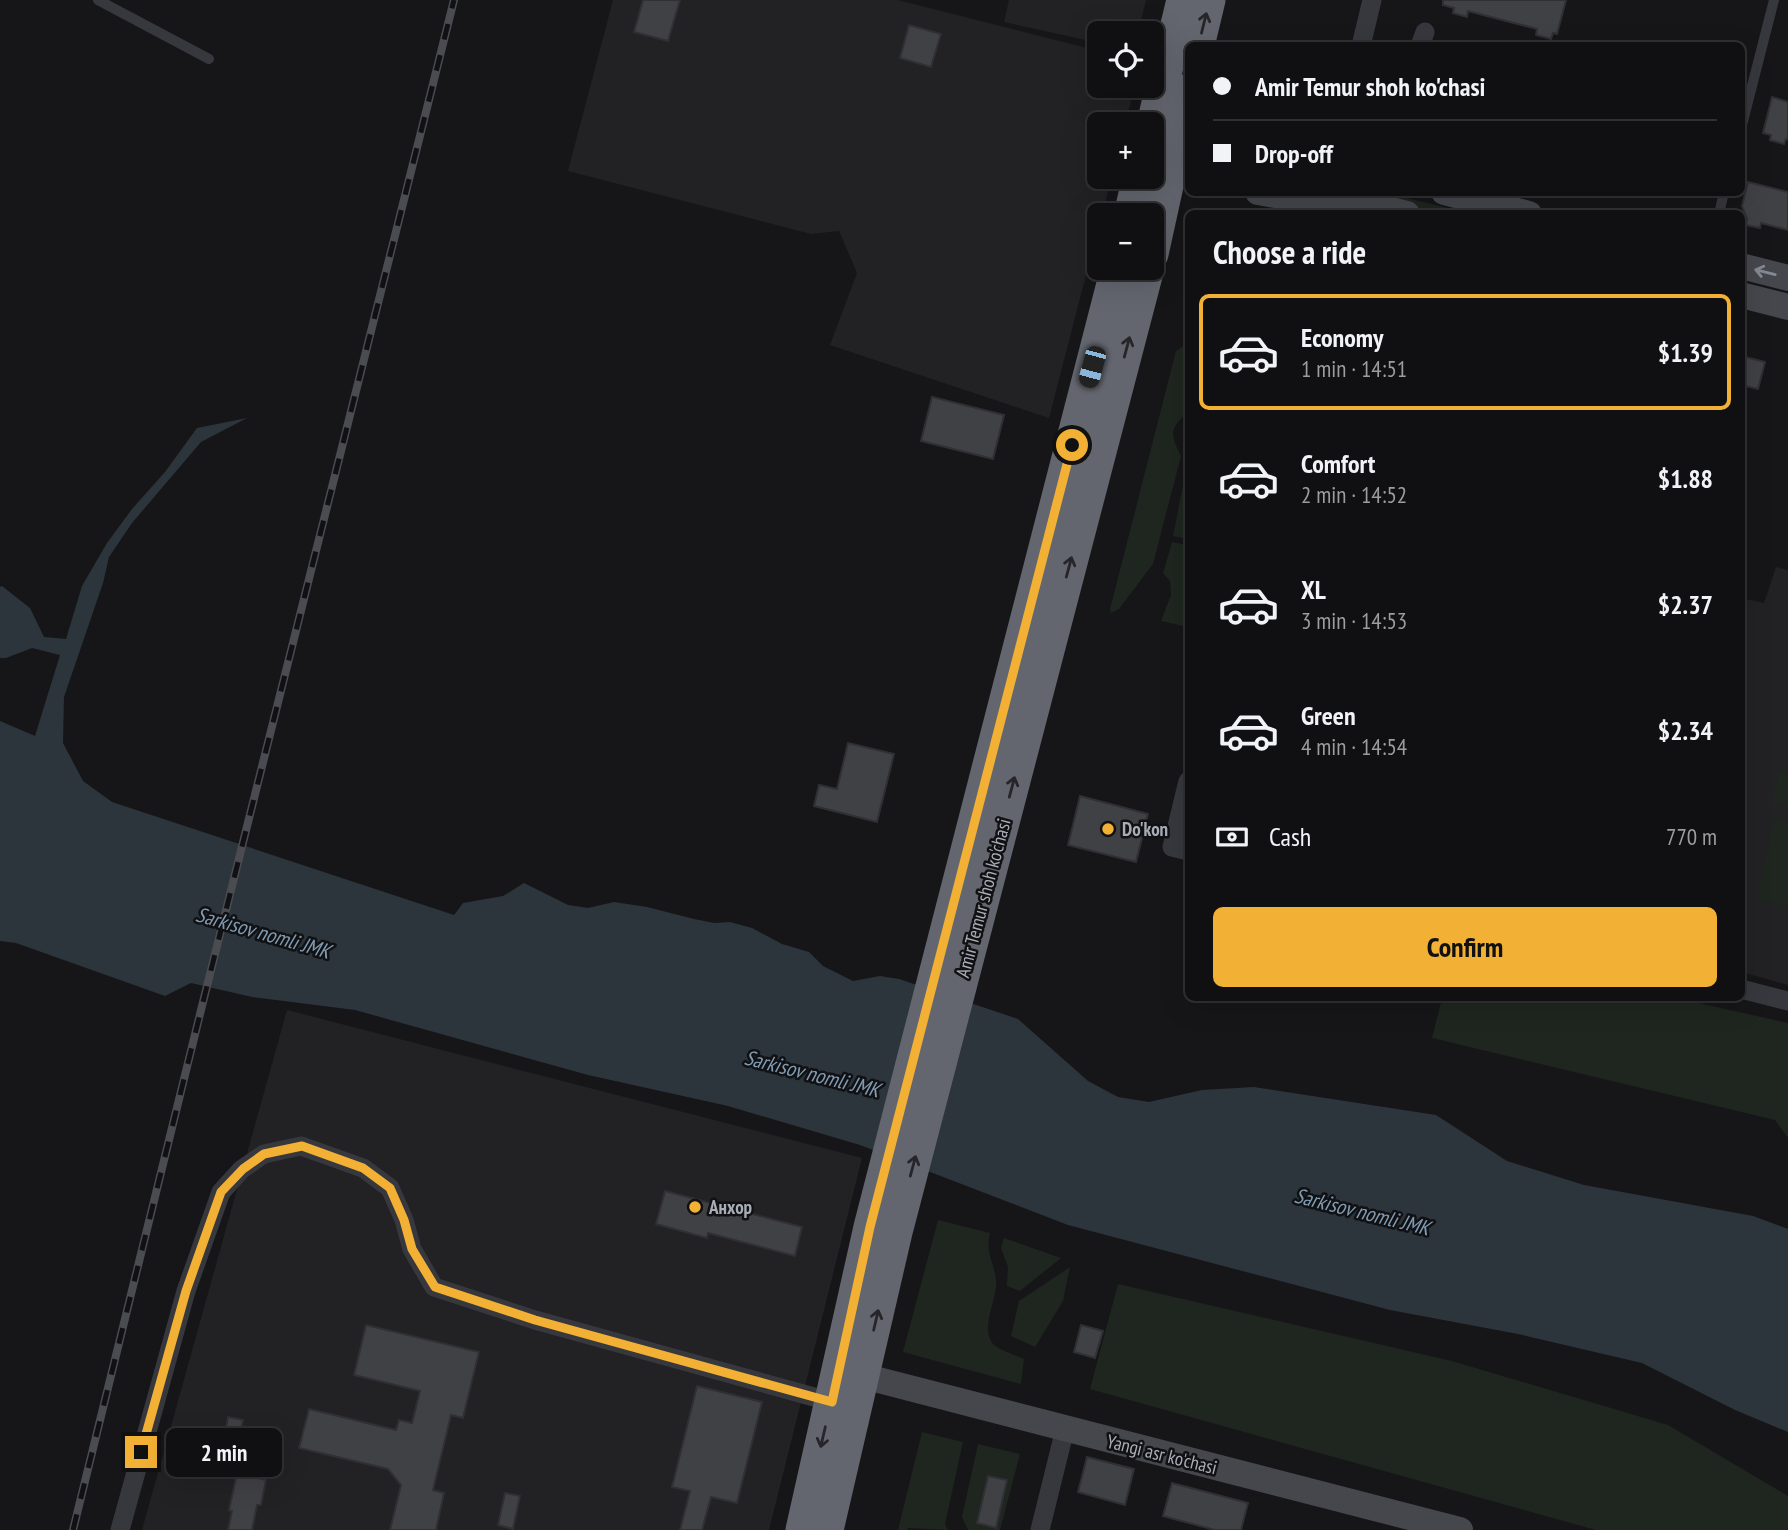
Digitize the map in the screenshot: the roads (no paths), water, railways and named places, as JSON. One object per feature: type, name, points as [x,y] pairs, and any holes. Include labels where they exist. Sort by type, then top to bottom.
[{"type":"highway","points":[[1164,167],[1174,110],[1183,0]]},
{"type":"highway","points":[[1199,42],[1209,0]]},
{"type":"highway","points":[[1140,203],[1152,189]]},
{"type":"highway","name":"Amir Temur shoh ko'chasi","points":[[802,1530],[832,1402],[883,1229],[956,945],[1114,280]]},
{"type":"highway","name":"Amir Temur shoh ko'chasi","points":[[956,945],[1145,280]]},
{"type":"highway","name":"Amir Temur shoh ko'chasi","points":[[827,1530],[863,1376],[883,1229]]},
{"type":"street","points":[[1362,42],[1372,0]]},
{"type":"street","points":[[1287,196],[1392,210]]},
{"type":"street","points":[[1459,196],[1514,210]]},
{"type":"street","points":[[1745,267],[1788,278]]},
{"type":"street","points":[[1745,296],[1788,307]]},
{"type":"street","points":[[1180,849],[1185,806]]},
{"type":"street","points":[[1745,990],[1788,1001]]},
{"type":"street","points":[[120,1530],[186,1291],[221,1192],[243,1169],[264,1154],[302,1146],[363,1168],[390,1188],[404,1220],[412,1249],[435,1287],[535,1320],[832,1402]]},
{"type":"street","name":"Yangi asr ko'chasi","points":[[863,1376],[1460,1530]]},
{"type":"street","points":[[1040,1530],[1065,1429]]},
{"type":"lane","points":[[98,0],[209,59]]},
{"type":"lane","points":[[1745,113],[1774,0]]},
{"type":"water","name":"Sarkisov nomli JMK","points":[[247,418],[201,442],[132,523],[109,557],[103,583],[64,697],[63,743],[83,781],[112,802],[454,915],[463,903],[503,896],[524,883],[568,905],[588,908],[614,902],[714,923],[730,922],[752,928],[782,944],[809,952],[823,966],[853,981],[880,976],[899,979],[1018,1019],[1088,1081],[1118,1097],[1149,1102],[1202,1090],[1254,1087],[1436,1115],[1507,1161],[1584,1185],[1753,1216],[1788,1229],[1788,1432],[1735,1410],[1642,1363],[1518,1334],[1390,1310],[1068,1225],[860,1145],[728,1106],[588,1075],[355,1010],[252,997],[191,983],[165,996],[16,943],[0,941],[0,721],[35,736],[60,655],[32,648],[0,658],[0,587],[30,608],[44,637],[66,639],[82,586],[107,543],[197,428]]},
{"type":"railway","points":[[73,1530],[454,0]]},
{"type":"place","name":"Do'kon","points":[[1108,829]]},
{"type":"place","name":"Анхор","points":[[695,1207]]}]
